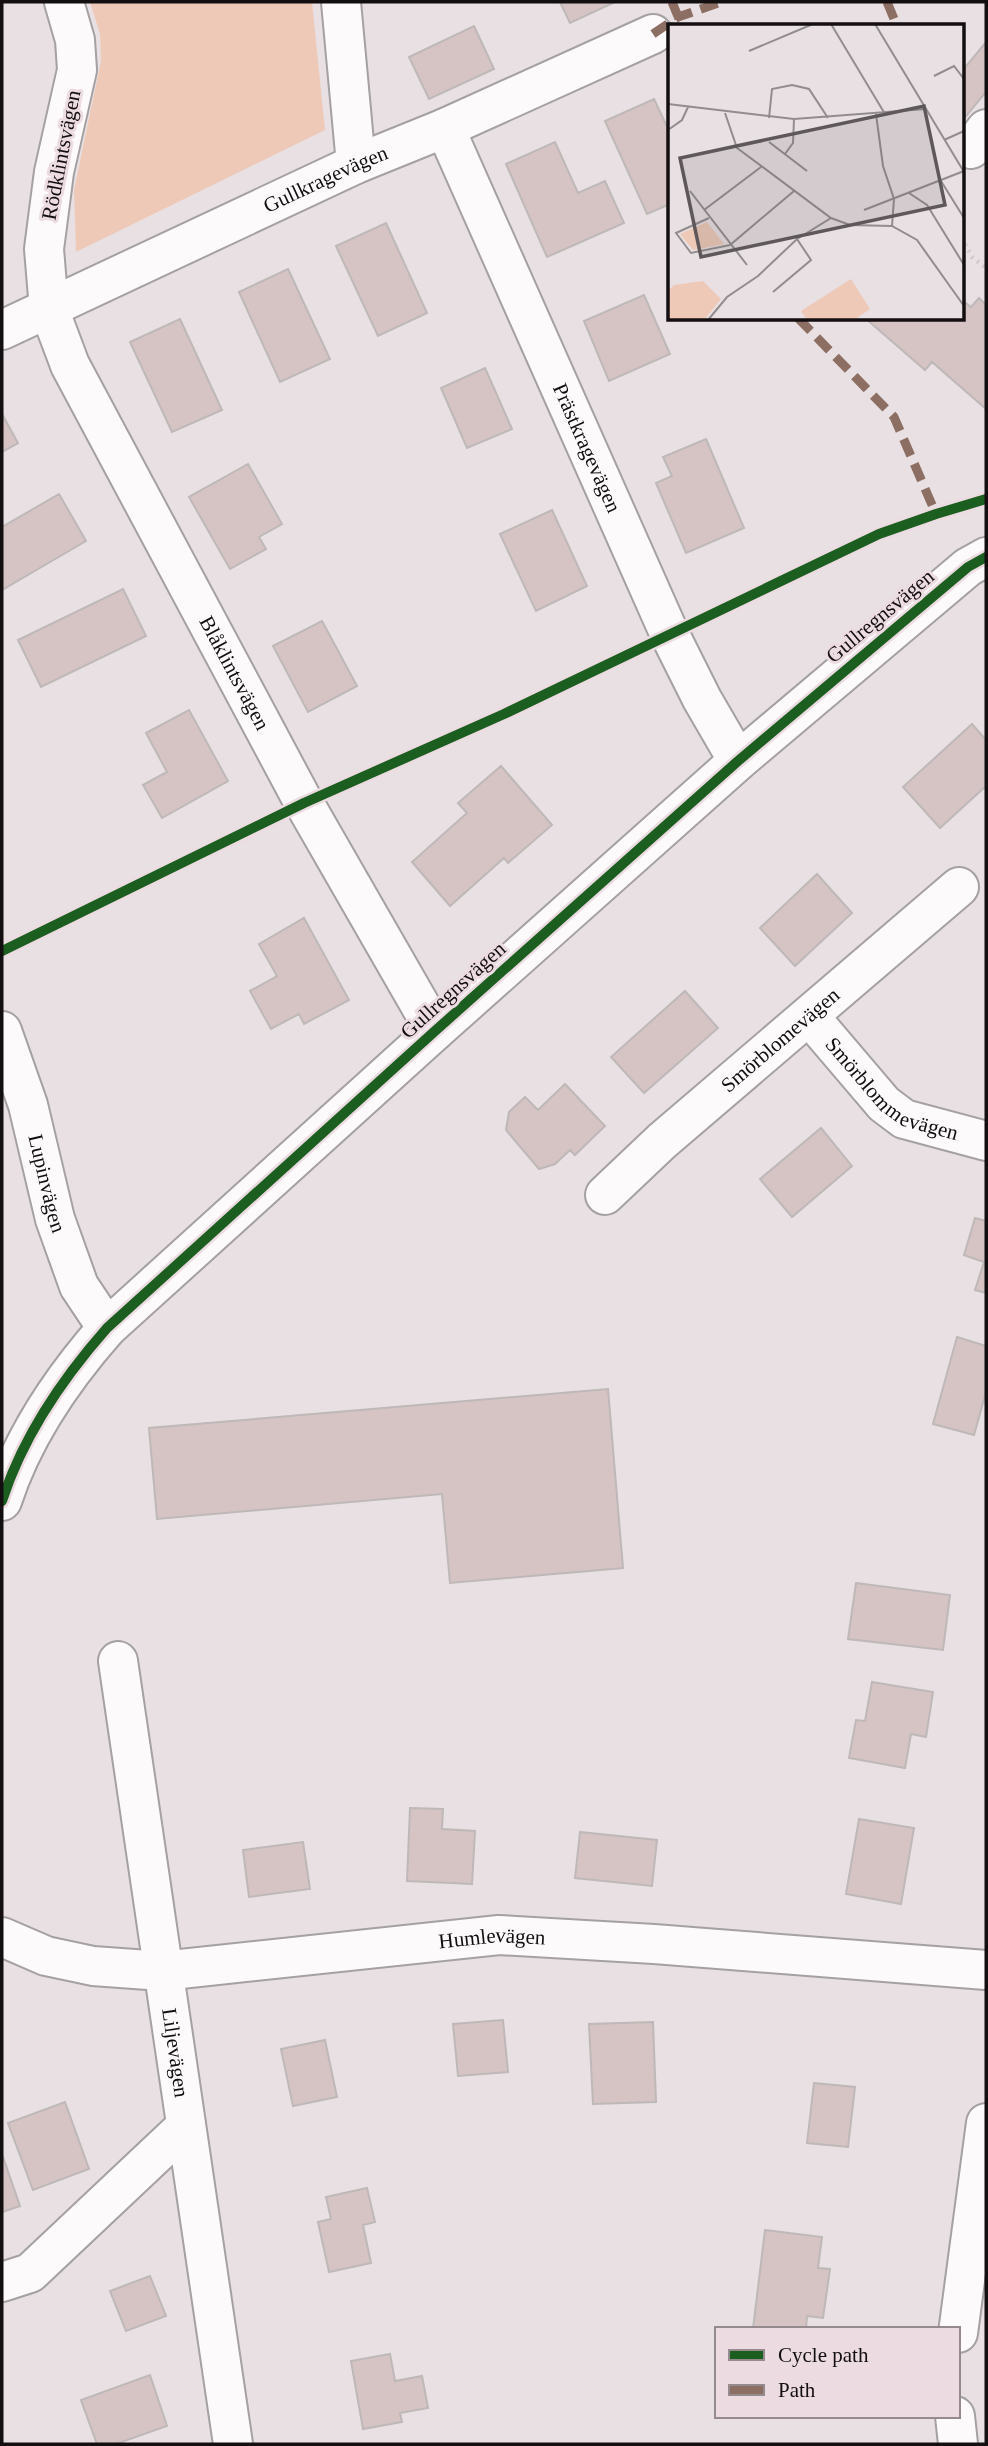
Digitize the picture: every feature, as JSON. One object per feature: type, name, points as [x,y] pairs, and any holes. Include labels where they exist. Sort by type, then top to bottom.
[{"type":"street","name":"Rödklintsvägen","points":[[49,309],[44,248],[54,172],[77,71],[75,40],[64,2]]},
{"type":"street","points":[[341,2],[356,164]]},
{"type":"street","name":"Gullkragevägen","points":[[2,330],[356,164],[445,128],[653,34]]},
{"type":"street","name":"Prästkragevägen","points":[[445,128],[670,635],[702,699],[738,761]]},
{"type":"street","name":"Blåklintsvägen","points":[[49,309],[69,365],[278,755],[435,1031]]},
{"type":"street","name":"Gullregnsvägen","points":[[2,1501],[16,1462],[38,1420],[75,1365],[107,1328],[738,761],[968,567],[986,557]]},
{"type":"street","name":"Smörblomevägen","points":[[604,1195],[662,1141],[959,887]]},
{"type":"street","name":"Smörblommevägen","points":[[809,1016],[884,1104],[904,1119],[986,1141]]},
{"type":"street","name":"Lupinvägen","points":[[2,1031],[28,1105],[55,1219],[79,1286],[107,1328]]},
{"type":"street","name":"Liljevägen","points":[[118,1661],[233,2444]]},
{"type":"street","name":"Humlevägen","points":[[2,1937],[46,1956],[93,1966],[162,1971],[499,1935],[654,1944],[986,1970]]},
{"type":"street","points":[[959,2327],[986,2123]]},
{"type":"street","points":[[2,2283],[30,2273],[186,2126]]},
{"type":"street","points":[[955,2418],[957,2444]]},
{"type":"path","points":[[964,241],[972,257],[986,268]]},
{"type":"shaded area","points":[[90,2],[312,2],[325,130],[76,252],[74,190],[101,61],[100,34]]},
{"type":"building","points":[[560,2],[615,2],[570,23]]},
{"type":"building","points":[[474,26],[494,69],[429,99],[409,57]]},
{"type":"building","points":[[986,42],[986,92],[964,119],[964,69]]},
{"type":"building","points":[[654,99],[668,129],[668,205],[647,214],[605,121]]},
{"type":"building","points":[[555,142],[578,193],[605,181],[624,223],[547,257],[506,164]]},
{"type":"building","points":[[386,223],[427,313],[378,336],[336,246]]},
{"type":"building","points":[[288,269],[330,359],[280,382],[239,292]]},
{"type":"building","points":[[644,295],[670,354],[609,381],[584,321]]},
{"type":"building","points":[[979,298],[986,305],[986,409],[932,362],[925,370],[867,320],[964,320],[964,302],[971,307]]},
{"type":"building","points":[[180,319],[222,410],[172,432],[130,342]]},
{"type":"building","points":[[485,368],[512,429],[467,448],[441,388]]},
{"type":"building","points":[[2,414],[18,443],[2,452]]},
{"type":"building","points":[[706,439],[744,528],[686,553],[656,483],[672,476],[663,457]]},
{"type":"building","points":[[248,464],[282,524],[259,537],[266,549],[230,569],[189,497]]},
{"type":"building","points":[[59,494],[86,541],[2,590],[2,527]]},
{"type":"building","points":[[552,510],[587,586],[536,611],[500,534]]},
{"type":"building","points":[[123,589],[146,636],[41,687],[18,640]]},
{"type":"building","points":[[322,621],[357,686],[308,712],[273,646]]},
{"type":"building","points":[[189,710],[228,781],[162,818],[143,785],[167,772],[146,733]]},
{"type":"building","points":[[972,724],[986,740],[986,786],[940,828],[903,787]]},
{"type":"building","points":[[501,766],[552,825],[508,863],[504,858],[450,906],[412,862],[467,813],[458,803]]},
{"type":"building","points":[[817,874],[852,913],[795,966],[760,928]]},
{"type":"building","points":[[304,918],[349,1000],[304,1024],[299,1014],[271,1029],[250,991],[277,976],[259,944]]},
{"type":"building","points":[[685,991],[718,1028],[644,1093],[611,1057]]},
{"type":"building","points":[[565,1084],[605,1126],[575,1155],[570,1150],[555,1164],[539,1169],[506,1130],[509,1112],[525,1097],[538,1110]]},
{"type":"building","points":[[821,1128],[852,1166],[792,1217],[760,1179]]},
{"type":"building","points":[[975,1218],[986,1221],[986,1293],[975,1290],[984,1262],[964,1255]]},
{"type":"building","points":[[957,1337],[986,1346],[986,1392],[974,1435],[933,1424]]},
{"type":"building","points":[[608,1389],[623,1568],[450,1583],[442,1494],[157,1519],[149,1428]]},
{"type":"building","points":[[856,1583],[950,1595],[943,1650],[848,1639]]},
{"type":"building","points":[[872,1682],[933,1692],[926,1737],[911,1734],[905,1768],[849,1758],[856,1720],[865,1721]]},
{"type":"building","points":[[410,1808],[443,1809],[442,1829],[475,1831],[472,1884],[407,1881]]},
{"type":"building","points":[[859,1819],[914,1828],[901,1904],[846,1894]]},
{"type":"building","points":[[580,1832],[657,1840],[652,1886],[575,1878]]},
{"type":"building","points":[[303,1842],[310,1889],[249,1897],[243,1850]]},
{"type":"building","points":[[503,2020],[508,2072],[458,2076],[453,2024]]},
{"type":"building","points":[[653,2022],[656,2102],[593,2104],[589,2024]]},
{"type":"building","points":[[325,2040],[337,2097],[293,2106],[281,2049]]},
{"type":"building","points":[[814,2083],[855,2087],[848,2147],[807,2143]]},
{"type":"building","points":[[65,2102],[89,2169],[33,2190],[8,2123]]},
{"type":"building","points":[[2,2154],[20,2206],[2,2212]]},
{"type":"building","points":[[367,2188],[375,2222],[363,2225],[371,2263],[329,2272],[318,2222],[331,2219],[326,2197]]},
{"type":"building","points":[[765,2230],[822,2237],[818,2268],[830,2269],[823,2318],[807,2316],[806,2327],[753,2327]]},
{"type":"building","points":[[150,2276],[166,2316],[126,2331],[110,2291]]},
{"type":"building","points":[[390,2354],[395,2381],[422,2376],[428,2408],[400,2413],[402,2422],[363,2429],[351,2361]]},
{"type":"building","points":[[150,2375],[167,2426],[116,2444],[97,2444],[81,2400]]},
{"type":"marked path","points":[[672,2],[681,24]]},
{"type":"marked path","points":[[653,34],[678,17],[721,2]]},
{"type":"marked path","points":[[887,2],[896,24]]},
{"type":"marked path","points":[[800,320],[894,417],[936,514]]},
{"type":"cycle path","points":[[2,951],[304,803],[504,714],[879,534],[986,499]]},
{"type":"cycle path","points":[[2,1501],[21,1454],[46,1409],[75,1367],[107,1328],[738,761],[968,567],[986,557]]}]
